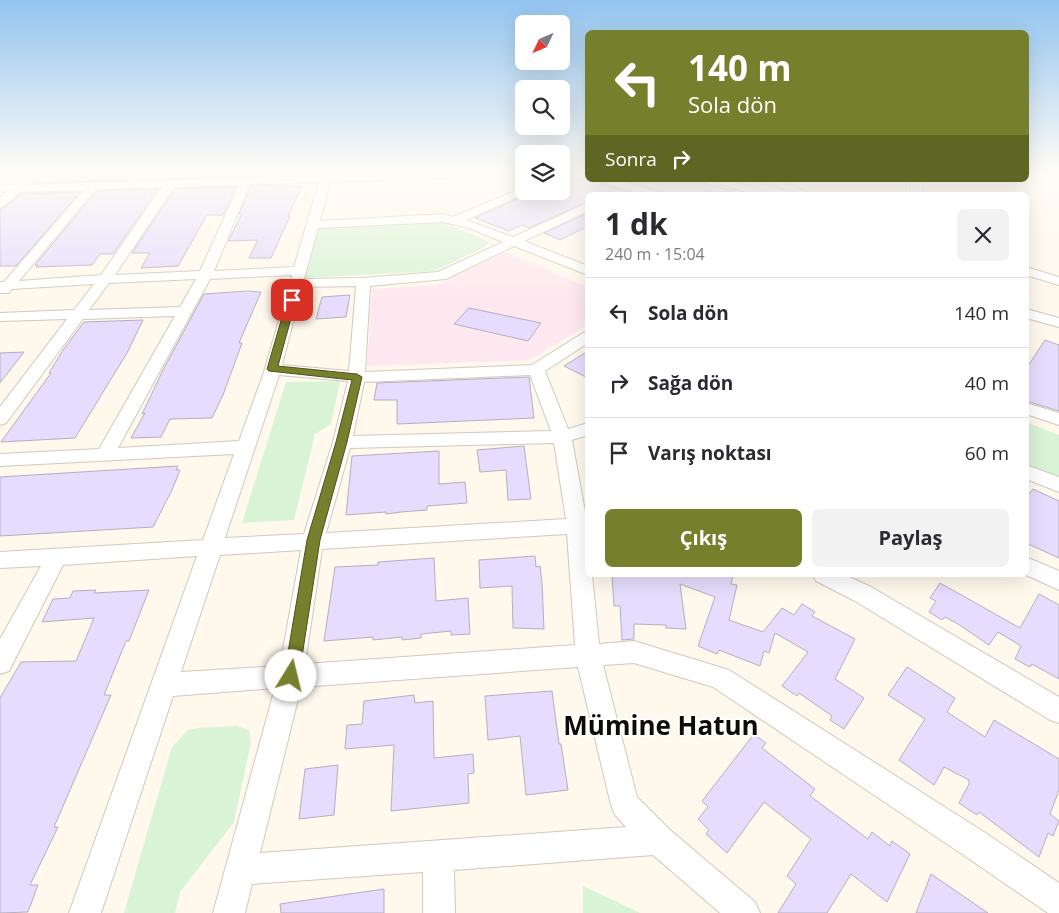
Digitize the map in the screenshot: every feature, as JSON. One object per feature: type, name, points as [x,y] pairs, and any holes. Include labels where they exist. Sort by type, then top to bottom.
[{"type":"street","points":[[3,289],[67,216]]},
{"type":"street","points":[[0,419],[105,279],[144,216]]},
{"type":"street","points":[[105,454],[205,275],[231,216]]},
{"type":"street","points":[[85,913],[272,369],[315,216]]},
{"type":"street","points":[[455,220],[465,216]]},
{"type":"street","points":[[3,289],[105,279],[205,275],[298,277],[363,282],[441,276],[569,216]]},
{"type":"street","points":[[312,225],[443,218],[473,225],[585,267]]},
{"type":"street","points":[[1029,263],[1059,271]]},
{"type":"street","points":[[1029,272],[1059,281]]},
{"type":"street","points":[[229,913],[291,676],[313,540],[342,442],[357,377],[363,282]]},
{"type":"street","points":[[0,317],[184,311]]},
{"type":"street","points":[[1029,318],[1059,323]]},
{"type":"street","points":[[272,369],[357,377],[536,370],[585,338]]},
{"type":"street","points":[[536,370],[562,437],[582,525],[588,655],[625,805],[658,840],[744,913]]},
{"type":"street","points":[[1029,409],[1059,419]]},
{"type":"street","points":[[342,442],[562,437],[585,430]]},
{"type":"street","points":[[0,460],[246,447]]},
{"type":"street","points":[[1029,472],[1059,485]]},
{"type":"street","points":[[0,560],[582,525]]},
{"type":"street","points":[[0,663],[57,556]]},
{"type":"street","points":[[1029,566],[1059,581]]},
{"type":"street","points":[[833,577],[852,581],[1059,711]]},
{"type":"street","points":[[164,685],[634,652],[720,678],[965,838],[1059,902]]},
{"type":"street","points":[[240,870],[658,840]]},
{"type":"street","points":[[438,856],[439,913]]},
{"type":"shaded area","points":[[505,252],[585,286],[585,326],[530,360],[367,366],[372,289],[438,285]]},
{"type":"green space","points":[[440,223],[452,226],[489,242],[485,247],[434,271],[304,278],[319,228]]},
{"type":"green space","points":[[340,381],[331,424],[315,434],[294,520],[242,523],[286,382]]},
{"type":"green space","points":[[1029,423],[1059,435],[1059,477],[1029,465]]},
{"type":"green space","points":[[237,726],[249,730],[251,742],[234,822],[180,892],[175,913],[124,913],[172,747],[188,730]]},
{"type":"green space","points":[[583,886],[640,913],[583,913]]},
{"type":"building","points":[[0,216],[60,216],[16,266],[0,266]]},
{"type":"building","points":[[76,216],[140,216],[113,254],[100,254],[92,265],[36,267],[38,265],[35,265]]},
{"type":"building","points":[[157,216],[207,216],[178,266],[141,268],[150,253],[132,253]]},
{"type":"building","points":[[241,216],[290,216],[271,258],[249,258],[258,240],[228,241]]},
{"type":"building","points":[[480,216],[556,216],[529,228],[522,225],[509,231],[475,218]]},
{"type":"building","points":[[585,216],[585,228],[560,240],[544,233]]},
{"type":"building","points":[[261,292],[239,343],[242,343],[223,395],[212,418],[170,419],[161,437],[131,438],[145,413],[142,414],[163,370],[204,294]]},
{"type":"building","points":[[350,295],[346,317],[316,319],[322,297]]},
{"type":"building","points":[[469,308],[541,323],[528,341],[454,324]]},
{"type":"building","points":[[143,320],[127,353],[75,438],[1,442],[51,373],[49,373],[63,350],[84,322]]},
{"type":"building","points":[[1045,340],[1059,345],[1059,411],[1029,402],[1029,364]]},
{"type":"building","points":[[24,352],[0,383],[0,353]]},
{"type":"building","points":[[585,353],[585,376],[564,366]]},
{"type":"building","points":[[529,377],[534,418],[397,424],[397,400],[374,400],[377,383]]},
{"type":"building","points":[[524,446],[531,499],[508,500],[506,470],[480,472],[477,450]]},
{"type":"building","points":[[439,451],[439,484],[465,482],[467,503],[427,506],[427,510],[346,515],[352,456]]},
{"type":"building","points":[[178,466],[176,470],[180,470],[172,490],[153,527],[0,536],[0,477]]},
{"type":"building","points":[[1033,489],[1059,501],[1059,558],[1029,544],[1029,494]]},
{"type":"building","points":[[535,556],[536,567],[540,566],[544,629],[513,628],[512,586],[480,588],[479,560]]},
{"type":"building","points":[[434,558],[436,601],[468,598],[470,634],[451,635],[451,631],[421,634],[421,638],[402,640],[402,637],[373,640],[373,637],[324,641],[335,567],[378,565],[378,562]]},
{"type":"building","points":[[612,577],[733,577],[731,584],[737,585],[729,620],[763,632],[782,608],[794,615],[802,604],[815,612],[812,616],[855,639],[835,679],[864,698],[844,729],[830,720],[832,716],[799,693],[797,696],[782,686],[808,652],[775,633],[769,653],[764,651],[760,666],[719,650],[717,654],[698,646],[715,597],[680,584],[686,629],[666,628],[666,625],[634,624],[634,639],[622,640],[620,606],[614,606]]},
{"type":"building","points":[[940,583],[1020,628],[1039,594],[1059,605],[1059,679],[1032,664],[1030,667],[1015,659],[1021,646],[998,632],[989,645],[958,624],[945,617],[942,620],[929,612],[936,601],[930,598]]},
{"type":"building","points":[[96,590],[94,593],[149,590],[129,641],[126,641],[104,695],[111,695],[54,827],[58,827],[30,885],[38,885],[28,912],[0,913],[0,698],[21,662],[76,661],[94,618],[42,622],[53,599],[70,598],[73,591]]},
{"type":"building","points":[[907,667],[955,698],[947,712],[985,737],[994,720],[1059,759],[1059,790],[1050,814],[1059,821],[1053,836],[1048,833],[1039,857],[979,812],[977,815],[959,803],[969,784],[969,780],[944,767],[934,785],[899,760],[925,719],[888,695]]},
{"type":"building","points":[[552,691],[559,744],[561,744],[568,790],[526,795],[520,736],[488,740],[485,696]]},
{"type":"building","points":[[414,695],[415,703],[433,701],[434,758],[473,754],[474,773],[468,774],[469,803],[391,811],[394,745],[345,749],[347,725],[362,724],[364,701]]},
{"type":"building","points":[[754,734],[766,743],[762,748],[815,789],[810,796],[868,839],[872,832],[890,846],[892,841],[910,854],[887,902],[851,874],[827,913],[778,913],[796,884],[787,876],[811,839],[764,802],[727,853],[706,834],[709,830],[698,819],[708,807],[702,801]]},
{"type":"building","points":[[338,765],[334,815],[299,819],[305,769]]},
{"type":"building","points":[[931,874],[988,913],[916,913]]},
{"type":"building","points":[[384,889],[384,913],[281,913],[280,904]]},
{"type":"district","name":"Mümine Hatun","points":[[661,726]]},
{"type":"route","points":[[291,676],[313,540],[342,442],[357,377],[272,369],[292,300]]}]
